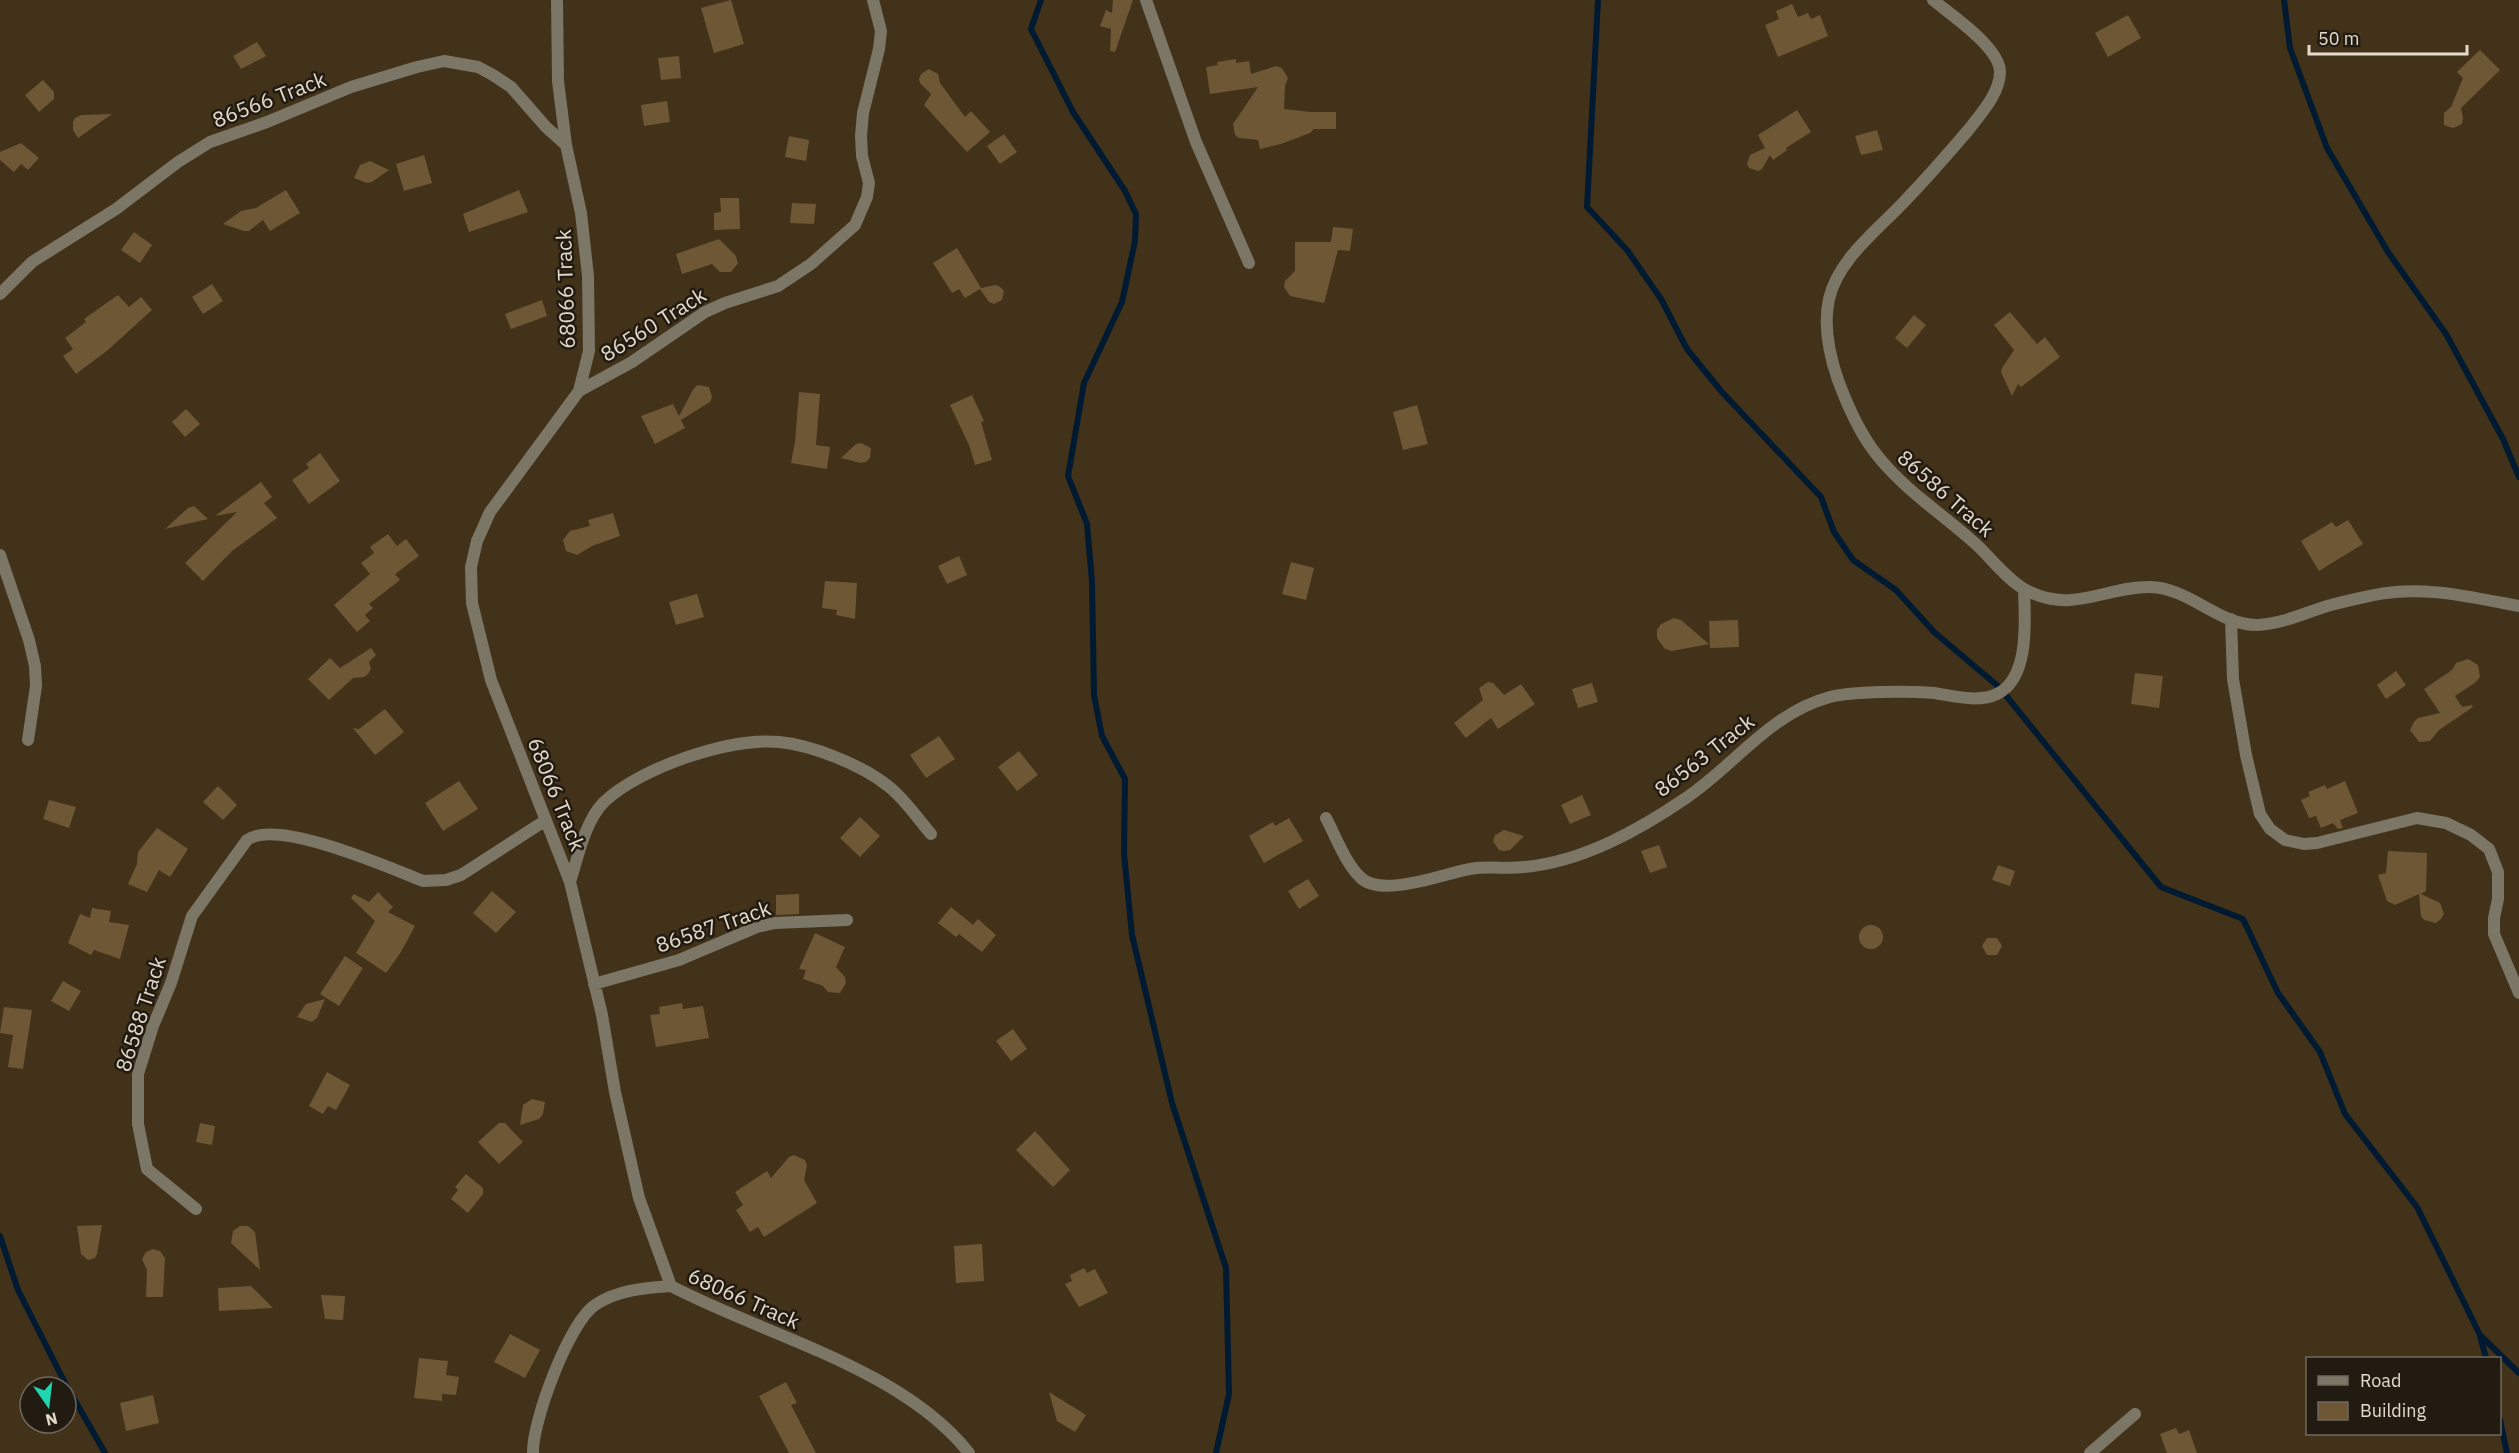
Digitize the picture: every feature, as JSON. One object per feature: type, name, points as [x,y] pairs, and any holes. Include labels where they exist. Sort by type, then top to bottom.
[{"type":"street","name":"68066 Track","points":[[557,0],[558,81],[566,144],[581,213],[588,276],[589,351],[579,391],[490,512],[477,541],[471,567],[472,603],[491,680],[570,882],[639,1198],[670,1286],[704,1304],[854,1368],[910,1400],[958,1439],[969,1453]]},
{"type":"street","name":"86560 Track","points":[[579,391],[624,367],[705,312],[778,286],[811,264],[855,225],[867,197],[869,183],[862,156],[861,136],[863,113],[879,49],[880,31],[873,0]]},
{"type":"street","points":[[1146,0],[1196,142],[1249,263]]},
{"type":"street","name":"86586 Track","points":[[1933,0],[1992,51],[2000,64],[1998,84],[1988,105],[1943,161],[1842,270],[1829,298],[1826,321],[1829,348],[1850,413],[1865,441],[1884,466],[1971,540],[2024,590],[2046,598],[2079,600],[2130,588],[2162,587],[2182,593],[2231,620],[2244,624],[2267,624],[2294,618],[2330,605],[2410,590],[2435,591],[2519,606]]},
{"type":"street","name":"86566 Track","points":[[0,294],[32,262],[116,209],[178,162],[210,142],[267,122],[351,87],[417,67],[444,61],[478,68],[493,75],[511,87],[546,127],[566,144]]},
{"type":"street","points":[[0,555],[29,640],[35,666],[36,686],[28,740]]},
{"type":"street","name":"86563 Track","points":[[1326,818],[1361,878],[1377,884],[1425,881],[1469,869],[1524,867],[1578,855],[1649,821],[1687,797],[1782,718],[1820,701],[1858,693],[1934,693],[1950,697],[1972,698],[1997,694],[2011,682],[2022,659],[2024,590]]},
{"type":"street","points":[[2231,620],[2233,679],[2246,754],[2264,821],[2285,840],[2304,844],[2327,841],[2417,818],[2429,818],[2446,823],[2471,835],[2488,849],[2498,872],[2494,934],[2519,993]]},
{"type":"street","points":[[570,882],[593,819],[604,802],[638,779],[672,761],[714,749],[750,743],[780,742],[833,756],[864,770],[900,797],[931,834]]},
{"type":"street","name":"86588 Track","points":[[196,1209],[147,1168],[141,1149],[137,1108],[138,1074],[192,916],[247,840],[254,836],[268,834],[332,845],[423,881],[434,882],[461,875],[546,820]]},
{"type":"street","name":"86587 Track","points":[[594,984],[679,960],[757,927],[800,921],[847,920]]},
{"type":"street","points":[[533,1453],[534,1435],[540,1409],[563,1352],[592,1306],[635,1289],[670,1286]]},
{"type":"street","points":[[2090,1453],[2135,1414]]},
{"type":"building","points":[[731,0],[744,44],[714,53],[701,8]]},
{"type":"building","points":[[1113,0],[1133,0],[1115,52],[1110,51],[1111,29],[1100,26],[1106,10],[1112,13]]},
{"type":"building","points":[[1792,4],[1798,17],[1808,13],[1811,19],[1820,15],[1828,36],[1778,57],[1765,25],[1779,19],[1776,11]]},
{"type":"building","points":[[2128,15],[2141,38],[2108,57],[2095,33]]},
{"type":"building","points":[[257,42],[266,56],[241,69],[233,56]]},
{"type":"building","points":[[2480,50],[2500,70],[2461,108],[2462,124],[2453,128],[2444,125],[2444,113],[2451,107],[2463,78],[2457,72]]},
{"type":"building","points":[[679,56],[681,78],[661,80],[658,58]]},
{"type":"building","points":[[1236,59],[1236,63],[1249,61],[1251,74],[1276,66],[1282,68],[1288,78],[1285,86],[1284,109],[1336,112],[1336,129],[1314,129],[1310,133],[1281,144],[1260,149],[1258,140],[1239,138],[1235,135],[1233,124],[1258,87],[1210,94],[1206,67],[1218,65],[1217,62]]},
{"type":"building","points":[[929,69],[938,74],[940,83],[965,117],[971,111],[990,132],[967,152],[924,105],[931,94],[919,79],[921,74]]},
{"type":"building","points":[[43,80],[54,92],[54,99],[39,112],[25,95]]},
{"type":"building","points":[[667,101],[670,122],[644,126],[641,105]]},
{"type":"building","points":[[1797,110],[1811,132],[1786,148],[1787,150],[1773,160],[1770,155],[1762,169],[1758,171],[1749,168],[1747,164],[1750,155],[1765,148],[1758,135]]},
{"type":"building","points":[[112,114],[78,138],[73,130],[75,118],[81,115]]},
{"type":"building","points":[[1877,130],[1883,150],[1861,155],[1855,136]]},
{"type":"building","points":[[1004,134],[1017,152],[1000,164],[987,146]]},
{"type":"building","points":[[789,136],[809,140],[806,161],[785,157]]},
{"type":"building","points":[[21,143],[39,158],[28,170],[21,164],[14,172],[0,160],[0,152]]},
{"type":"building","points":[[424,155],[432,183],[404,191],[396,164]]},
{"type":"building","points":[[370,161],[389,170],[372,182],[367,183],[354,178],[360,165]]},
{"type":"building","points":[[286,190],[300,213],[270,231],[263,220],[249,231],[223,224],[241,211],[256,208]]},
{"type":"building","points":[[519,190],[528,212],[469,232],[463,214]]},
{"type":"building","points":[[720,198],[739,198],[740,229],[714,230],[714,213],[721,212]]},
{"type":"building","points":[[792,203],[816,204],[814,224],[790,223]]},
{"type":"building","points":[[1333,227],[1353,229],[1350,251],[1338,250],[1324,303],[1290,296],[1284,287],[1285,281],[1295,271],[1295,242],[1331,242]]},
{"type":"building","points":[[134,232],[152,245],[140,263],[121,250]]},
{"type":"building","points":[[719,239],[736,256],[738,263],[731,272],[720,272],[712,264],[682,274],[676,254]]},
{"type":"building","points":[[957,248],[981,288],[996,285],[1000,287],[1004,291],[1002,300],[994,304],[989,302],[980,289],[965,298],[959,289],[952,293],[933,263]]},
{"type":"building","points":[[212,284],[223,301],[203,314],[192,297]]},
{"type":"building","points":[[118,295],[129,307],[141,297],[152,310],[108,350],[76,374],[63,356],[73,349],[65,338],[86,322],[84,319]]},
{"type":"building","points":[[542,300],[547,316],[511,329],[505,314]]},
{"type":"building","points":[[2010,312],[2037,344],[2045,337],[2060,357],[2021,387],[2018,384],[2012,396],[2001,372],[2014,350],[1994,325]]},
{"type":"building","points":[[1914,315],[1926,325],[1907,348],[1895,338]]},
{"type":"building","points":[[698,385],[709,387],[712,397],[710,402],[681,420],[685,428],[655,444],[641,416],[673,404],[679,416],[694,388]]},
{"type":"building","points":[[799,392],[820,394],[816,445],[830,447],[827,469],[791,463]]},
{"type":"building","points":[[972,395],[984,421],[981,422],[992,460],[975,465],[969,445],[950,405]]},
{"type":"building","points":[[1417,405],[1428,444],[1403,450],[1393,412]]},
{"type":"building","points":[[186,409],[200,424],[185,437],[172,422]]},
{"type":"building","points":[[861,443],[871,448],[870,458],[866,462],[841,458],[856,444]]},
{"type":"building","points":[[320,453],[340,481],[309,504],[292,480],[309,468],[306,464]]},
{"type":"building","points":[[261,482],[272,497],[264,503],[277,518],[232,551],[203,581],[185,563],[237,512],[215,516]]},
{"type":"building","points":[[194,506],[208,519],[165,529],[188,508]]},
{"type":"building","points":[[613,513],[620,536],[592,546],[577,555],[566,551],[563,540],[570,531],[590,526],[588,520]]},
{"type":"building","points":[[2348,520],[2363,544],[2319,571],[2301,541],[2332,522],[2336,527]]},
{"type":"building","points":[[388,534],[397,546],[406,539],[419,556],[395,574],[400,580],[369,604],[373,608],[365,615],[370,621],[357,632],[334,605],[370,574],[361,563],[374,553],[370,547]]},
{"type":"building","points":[[959,556],[967,575],[947,584],[938,566]]},
{"type":"building","points":[[1291,562],[1314,568],[1306,600],[1282,594]]},
{"type":"building","points":[[825,581],[857,583],[855,619],[836,615],[837,610],[822,608]]},
{"type":"building","points":[[697,594],[704,617],[676,625],[669,602]]},
{"type":"building","points":[[1674,618],[1681,620],[1709,644],[1672,651],[1665,649],[1657,638],[1657,630],[1661,624]]},
{"type":"building","points":[[1738,620],[1739,647],[1710,648],[1709,621]]},
{"type":"building","points":[[371,648],[376,655],[369,662],[371,669],[368,674],[364,677],[353,678],[329,700],[308,679],[330,658],[340,668]]},
{"type":"building","points":[[2468,659],[2478,665],[2480,677],[2455,696],[2462,707],[2472,705],[2473,707],[2439,730],[2430,741],[2419,742],[2410,730],[2414,722],[2418,718],[2440,713],[2424,689],[2452,670],[2456,663]]},
{"type":"building","points":[[2396,671],[2406,685],[2386,699],[2377,685]]},
{"type":"building","points":[[2135,673],[2163,676],[2159,708],[2131,704]]},
{"type":"building","points":[[1488,682],[1493,683],[1504,695],[1521,684],[1535,704],[1498,729],[1491,718],[1466,738],[1454,723],[1483,700],[1479,688]]},
{"type":"building","points":[[1592,683],[1598,702],[1578,708],[1572,689]]},
{"type":"building","points":[[385,709],[404,732],[375,755],[353,728],[359,729]]},
{"type":"building","points":[[939,736],[955,759],[926,778],[910,755]]},
{"type":"building","points":[[1019,751],[1038,775],[1017,791],[998,767]]},
{"type":"building","points":[[459,781],[478,809],[443,831],[425,803]]},
{"type":"building","points":[[2345,781],[2358,813],[2340,820],[2343,828],[2338,829],[2333,823],[2321,828],[2316,816],[2309,818],[2301,800],[2310,796],[2308,792],[2325,785],[2327,789]]},
{"type":"building","points":[[218,786],[237,805],[223,820],[203,802]]},
{"type":"building","points":[[1582,795],[1591,815],[1570,824],[1561,805]]},
{"type":"building","points":[[49,800],[76,807],[69,828],[43,819]]},
{"type":"building","points":[[860,817],[880,836],[860,857],[840,838]]},
{"type":"building","points":[[1289,818],[1303,841],[1264,863],[1249,836],[1273,822],[1275,826]]},
{"type":"building","points":[[157,828],[188,849],[170,877],[159,870],[147,892],[128,884],[137,864],[138,852]]},
{"type":"building","points":[[1504,830],[1524,836],[1510,850],[1504,851],[1499,850],[1493,841],[1495,835]]},
{"type":"building","points":[[1659,845],[1667,867],[1650,873],[1641,851]]},
{"type":"building","points":[[2388,851],[2427,853],[2426,891],[2421,894],[2440,903],[2444,914],[2436,923],[2424,920],[2421,916],[2419,894],[2395,905],[2387,901],[2378,875],[2386,873]]},
{"type":"building","points":[[1998,865],[2015,871],[2010,886],[1992,880]]},
{"type":"building","points":[[1308,879],[1319,896],[1299,909],[1288,891]]},
{"type":"building","points":[[492,891],[516,912],[496,933],[473,913]]},
{"type":"building","points":[[378,892],[393,907],[388,912],[415,926],[386,973],[356,953],[375,921],[351,898],[354,894],[369,902]]},
{"type":"building","points":[[799,894],[799,914],[776,915],[776,895]]},
{"type":"building","points":[[951,907],[973,925],[978,919],[996,935],[982,952],[959,934],[956,937],[938,923]]},
{"type":"building","points":[[92,908],[111,911],[109,922],[129,925],[120,959],[94,950],[91,955],[68,943],[80,914],[90,918]]},
{"type":"building","points":[[1871,925],[1876,926],[1882,932],[1882,942],[1876,948],[1871,949],[1866,948],[1860,942],[1859,937],[1860,932],[1866,926]]},
{"type":"building","points":[[815,933],[845,947],[836,967],[845,977],[846,983],[840,993],[828,992],[823,986],[803,979],[806,970],[799,969]]},
{"type":"building","points":[[1987,938],[1997,938],[2002,946],[1997,955],[1987,955],[1982,946]]},
{"type":"building","points":[[345,956],[363,968],[339,1006],[320,994]]},
{"type":"building","points":[[63,981],[81,991],[69,1011],[51,1001]]},
{"type":"building","points":[[325,999],[317,1018],[312,1022],[297,1017],[306,1004]]},
{"type":"building","points":[[682,1003],[683,1009],[703,1006],[709,1038],[656,1047],[650,1015],[660,1014],[659,1007]]},
{"type":"building","points":[[4,1007],[32,1010],[23,1069],[8,1067],[13,1035],[0,1033]]},
{"type":"building","points":[[1013,1029],[1027,1049],[1011,1061],[996,1041]]},
{"type":"building","points":[[327,1072],[350,1085],[336,1110],[328,1106],[323,1114],[309,1106]]},
{"type":"building","points":[[532,1099],[545,1102],[543,1114],[539,1119],[520,1125],[523,1105]]},
{"type":"building","points":[[200,1123],[215,1126],[212,1145],[196,1142]]},
{"type":"building","points":[[499,1123],[505,1123],[523,1142],[499,1164],[478,1142]]},
{"type":"building","points":[[1035,1131],[1070,1170],[1053,1187],[1016,1150]]},
{"type":"building","points":[[794,1155],[805,1160],[807,1165],[804,1180],[817,1203],[764,1237],[758,1227],[750,1232],[736,1210],[743,1205],[735,1192],[767,1171],[771,1178],[789,1157]]},
{"type":"building","points":[[466,1174],[483,1188],[483,1194],[468,1213],[451,1199],[458,1190],[455,1187]]},
{"type":"building","points":[[102,1225],[97,1254],[95,1258],[88,1260],[81,1254],[77,1226]]},
{"type":"building","points":[[240,1226],[248,1226],[255,1232],[260,1270],[231,1243],[233,1231]]},
{"type":"building","points":[[982,1244],[984,1281],[956,1283],[954,1246]]},
{"type":"building","points":[[153,1249],[160,1251],[165,1258],[163,1297],[146,1297],[147,1270],[142,1259],[146,1252]]},
{"type":"building","points":[[1084,1268],[1087,1273],[1095,1269],[1108,1293],[1079,1307],[1065,1284],[1072,1281],[1070,1275]]},
{"type":"building","points":[[251,1286],[273,1308],[219,1311],[218,1288]]},
{"type":"building","points":[[321,1295],[345,1296],[343,1320],[325,1319]]},
{"type":"building","points":[[510,1334],[540,1350],[525,1378],[494,1362]]},
{"type":"building","points":[[419,1358],[448,1361],[446,1375],[459,1377],[456,1395],[442,1394],[442,1401],[414,1398]]},
{"type":"building","points":[[786,1382],[797,1403],[791,1405],[816,1453],[789,1453],[759,1396]]},
{"type":"building","points":[[1049,1392],[1086,1415],[1075,1432],[1057,1421]]},
{"type":"building","points":[[153,1395],[159,1423],[126,1431],[120,1403]]},
{"type":"building","points":[[2176,1428],[2179,1434],[2189,1430],[2197,1453],[2167,1453],[2160,1434]]},
{"type":"waterway","points":[[1041,0],[1031,29],[1073,112],[1125,191],[1136,214],[1135,241],[1122,302],[1084,383],[1068,476],[1087,524],[1092,582],[1094,695],[1102,736],[1125,779],[1124,854],[1132,935],[1172,1103],[1226,1268],[1229,1394],[1216,1453]]},
{"type":"waterway","points":[[1598,0],[1587,207],[1627,250],[1661,299],[1687,349],[1721,391],[1821,497],[1834,532],[1853,560],[1896,590],[1934,632],[1999,687],[2161,887],[2243,919],[2278,993],[2320,1052],[2345,1114],[2417,1207],[2480,1335],[2519,1373]]},
{"type":"waterway","points":[[2284,0],[2290,48],[2327,148],[2388,252],[2446,334],[2503,439],[2519,477]]},
{"type":"waterway","points":[[0,1236],[18,1290],[65,1383],[105,1453]]},
{"type":"waterway","points":[[2480,1336],[2486,1357]]},
{"type":"waterway","points":[[2501,1425],[2507,1453]]}]
